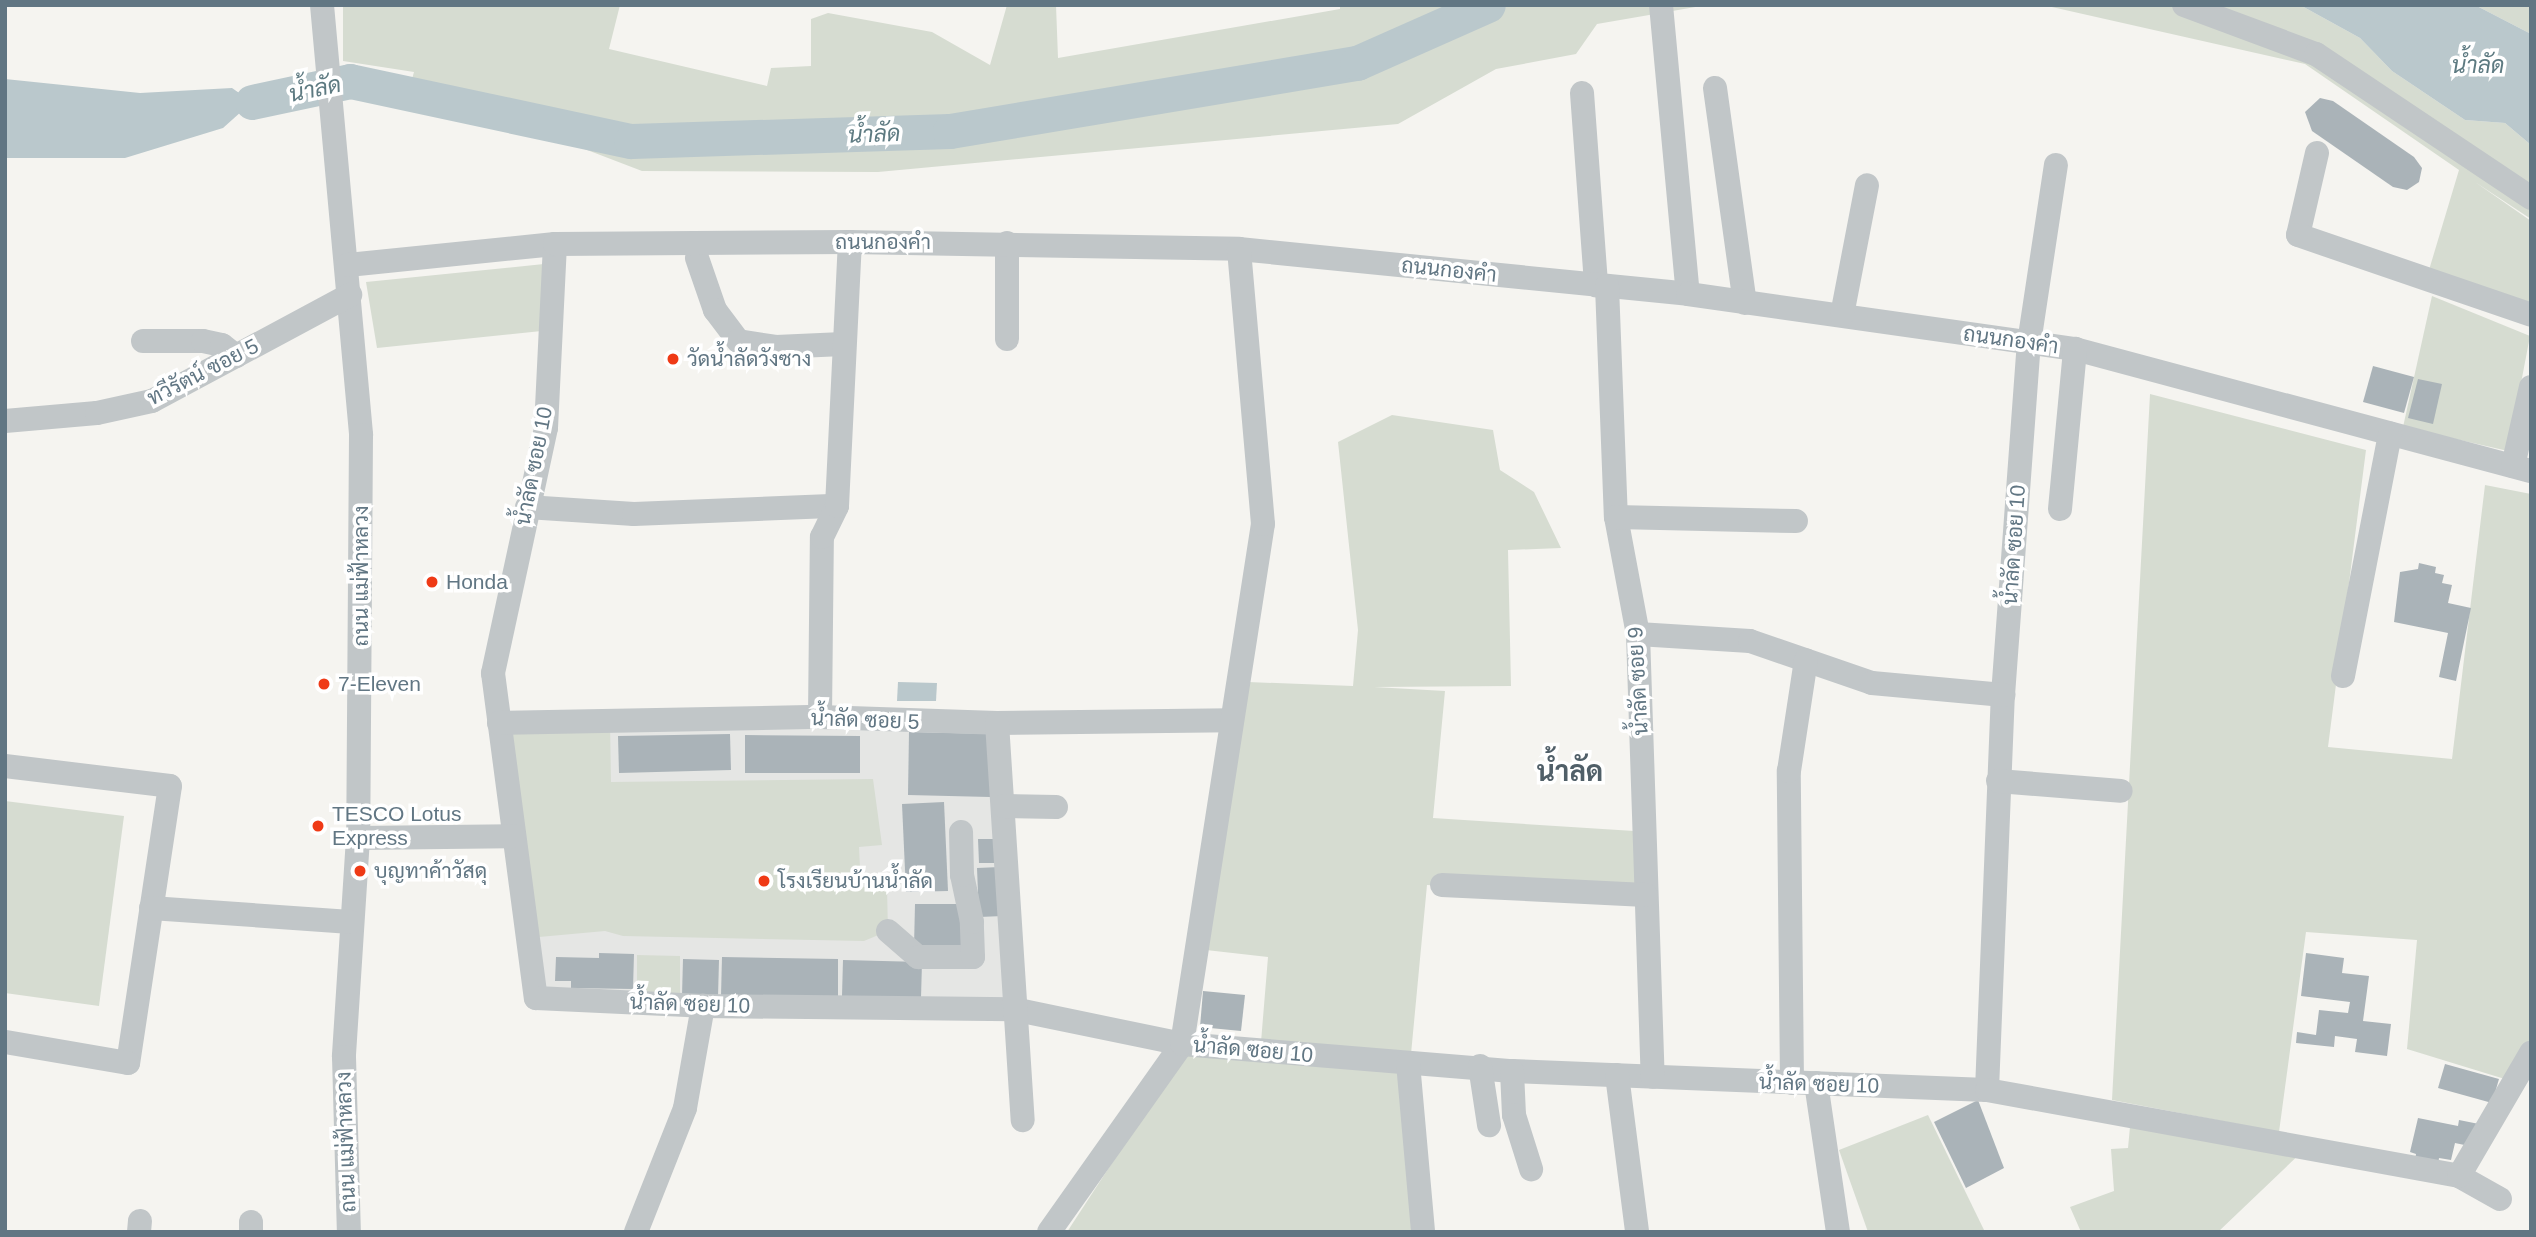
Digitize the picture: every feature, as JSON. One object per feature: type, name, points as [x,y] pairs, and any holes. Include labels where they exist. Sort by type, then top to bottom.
[{"type":"street","points":[[1661,5],[1688,294]]},
{"type":"street","points":[[2184,5],[2316,54],[2531,198]]},
{"type":"street","name":"ถนน แม่ฟ้าหลวง","points":[[322,9],[348,265],[361,435],[358,838],[344,1057],[349,1232]]},
{"type":"street","points":[[1715,88],[1745,303]]},
{"type":"street","name":"น้ำลัด ซอย 9","points":[[1582,93],[1602,286],[1616,517],[1638,634],[1653,1077]]},
{"type":"street","points":[[2317,153],[2298,235],[2531,315]]},
{"type":"street","name":"น้ำลัด ซอย 10","points":[[555,244],[546,428],[527,507],[494,673],[536,998],[703,1006],[1013,1009],[1182,1044],[1408,1063],[1480,1066],[1513,1071],[1987,1090],[1998,780],[2029,343],[2056,165]]},
{"type":"street","points":[[1842,314],[1867,185]]},
{"type":"street","points":[[820,717],[822,537],[837,506],[850,242]]},
{"type":"street","points":[[1007,243],[1007,339]]},
{"type":"street","name":"ถนนกองคำ","points":[[348,265],[555,244],[1007,243],[1239,249],[1688,294],[2075,349],[2522,469]]},
{"type":"street","points":[[1049,1232],[1182,1044],[1227,769],[1231,720],[1263,524],[1239,249]]},
{"type":"street","points":[[697,258],[715,310],[738,341],[776,347],[843,344]]},
{"type":"street","name":"ทวีรัตน์ ซอย 5","points":[[5,421],[97,413],[152,401],[349,295]]},
{"type":"street","points":[[143,341],[203,341],[222,345],[236,356]]},
{"type":"street","points":[[2060,509],[2075,349]]},
{"type":"street","points":[[2522,469],[2531,387]]},
{"type":"street","points":[[2343,676],[2390,434]]},
{"type":"street","points":[[527,507],[634,513],[837,506]]},
{"type":"street","points":[[1616,517],[1796,521]]},
{"type":"street","points":[[1638,634],[1750,641],[1872,683],[2003,695]]},
{"type":"street","points":[[1806,660],[1789,771],[1804,1083],[1838,1232]]},
{"type":"street","name":"น้ำลัด ซอย 5","points":[[499,723],[820,717],[997,723],[1231,720]]},
{"type":"street","points":[[997,723],[1004,806],[1013,1009],[1023,1120]]},
{"type":"street","points":[[5,766],[170,786],[128,1063],[5,1041]]},
{"type":"street","points":[[1998,780],[2121,791]]},
{"type":"street","points":[[1004,806],[1056,807]]},
{"type":"street","points":[[888,931],[918,957],[974,957],[972,922],[961,875],[961,832]]},
{"type":"street","points":[[358,838],[514,836]]},
{"type":"street","points":[[1442,886],[1646,895]]},
{"type":"street","points":[[151,908],[351,922]]},
{"type":"street","points":[[636,1232],[685,1108],[703,1006]]},
{"type":"street","points":[[2459,1176],[2531,1053]]},
{"type":"street","points":[[1408,1063],[1423,1232]]},
{"type":"street","points":[[1480,1066],[1489,1125]]},
{"type":"street","points":[[1513,1071],[1514,1115],[1531,1169]]},
{"type":"street","points":[[1617,1075],[1637,1232]]},
{"type":"street","points":[[1987,1090],[2459,1176],[2500,1199]]},
{"type":"shaded area","points":[[343,5],[620,5],[609,49],[767,86],[771,68],[811,66],[811,19],[828,13],[932,32],[990,65],[1007,5],[1056,5],[1058,58],[1340,9],[1340,5],[1707,5],[1597,24],[1576,54],[1496,69],[1398,124],[878,172],[642,171],[527,127],[405,104],[414,72],[343,61]]},
{"type":"shaded area","points":[[2043,5],[2300,5],[2360,38],[2392,71],[2465,120],[2505,123],[2531,145],[2531,219],[2475,182],[2531,221],[2531,315],[2426,280],[2459,170],[2305,64]]},
{"type":"shaded area","points":[[2475,5],[2531,5],[2531,34]]},
{"type":"shaded area","points":[[544,264],[551,330],[377,348],[366,282]]},
{"type":"shaded area","points":[[2432,296],[2530,336],[2508,451],[2403,427]]},
{"type":"shaded area","points":[[2150,394],[2366,450],[2328,747],[2452,759],[2485,485],[2531,494],[2531,1041],[2508,1080],[2407,1049],[2417,940],[2306,932],[2279,1132],[2112,1100]]},
{"type":"shaded area","points":[[1392,415],[1493,430],[1500,470],[1534,492],[1561,548],[1508,550],[1511,686],[1374,687],[1445,691],[1433,818],[1634,831],[1638,895],[1427,885],[1411,1054],[1261,1042],[1268,957],[1206,950],[1248,682],[1353,686],[1358,630],[1338,442]]},
{"type":"shaded area","points":[[610,721],[611,782],[873,779],[882,845],[859,847],[861,887],[887,888],[888,931],[864,941],[623,936],[605,931],[528,938],[499,723]]},
{"type":"shaded area","name":"โรงเรียนบ้านน้ำลัด","points":[[499,723],[997,723],[1013,1009],[536,998]]},
{"type":"shaded area","points":[[5,801],[124,816],[99,1006],[5,993]]},
{"type":"shaded area","points":[[637,955],[680,956],[680,995],[637,995]]},
{"type":"shaded area","points":[[1183,1054],[1400,1072],[1415,1232],[1067,1232]]},
{"type":"shaded area","points":[[1928,1115],[1985,1232],[1868,1232],[1839,1150]]},
{"type":"shaded area","points":[[2131,1116],[2306,1148],[2218,1232],[2081,1232],[2070,1207],[2114,1191],[2111,1149],[2128,1148]]},
{"type":"water","name":"น้ำลัด","points":[[2300,5],[2475,5],[2531,34],[2531,145],[2505,123],[2465,120],[2392,71],[2360,38]]},
{"type":"water","name":"น้ำลัด","points":[[5,79],[140,93],[232,88],[252,102],[223,128],[125,158],[5,158]]},
{"type":"water","points":[[898,682],[937,683],[936,701],[897,701]]},
{"type":"building","points":[[2320,98],[2333,101],[2414,157],[2422,168],[2419,182],[2407,190],[2393,187],[2312,131],[2305,112]]},
{"type":"building","points":[[2373,366],[2414,377],[2404,413],[2363,402]]},
{"type":"building","points":[[2418,379],[2442,384],[2433,424],[2408,418]]},
{"type":"building","points":[[2419,563],[2436,567],[2435,573],[2444,575],[2442,583],[2452,585],[2448,603],[2471,608],[2456,681],[2439,677],[2448,633],[2394,622],[2400,572],[2418,569]]},
{"type":"building","points":[[909,732],[992,734],[990,797],[908,795]]},
{"type":"building","points":[[730,734],[731,770],[619,773],[618,736]]},
{"type":"building","points":[[745,735],[860,736],[860,773],[745,773]]},
{"type":"building","points":[[944,802],[948,891],[906,892],[902,804]]},
{"type":"building","points":[[978,839],[999,839],[1000,863],[979,863]]},
{"type":"building","points":[[1000,867],[1003,916],[979,917],[977,868]]},
{"type":"building","points":[[915,904],[964,904],[964,947],[914,947]]},
{"type":"building","points":[[599,953],[634,954],[633,989],[571,988],[571,981],[555,981],[556,957],[599,958]]},
{"type":"building","points":[[2306,953],[2344,958],[2342,973],[2369,976],[2363,1021],[2391,1024],[2387,1056],[2355,1052],[2357,1039],[2335,1036],[2334,1047],[2296,1043],[2297,1032],[2316,1035],[2319,1010],[2348,1013],[2350,1002],[2301,996]]},
{"type":"building","points":[[722,957],[838,959],[838,999],[721,996]]},
{"type":"building","points":[[683,959],[719,960],[718,997],[682,996]]},
{"type":"building","points":[[843,960],[922,962],[921,998],[842,996]]},
{"type":"building","points":[[1203,991],[1245,995],[1241,1031],[1200,1027]]},
{"type":"building","points":[[2445,1064],[2499,1079],[2492,1103],[2438,1088]]},
{"type":"building","points":[[1978,1100],[2004,1168],[1966,1188],[1934,1122]]},
{"type":"building","points":[[2418,1118],[2458,1126],[2459,1120],[2479,1124],[2474,1147],[2455,1143],[2451,1160],[2439,1158],[2438,1165],[2415,1160],[2416,1154],[2410,1152]]},
{"type":"waterway","name":"น้ำลัด","points":[[252,102],[350,81],[631,141],[950,131],[1357,63],[1488,5]]},
{"type":"place","name":"วัดน้ำลัดวังซาง","points":[[673,359]]},
{"type":"place","name":"Honda","points":[[432,582]]},
{"type":"place","name":"7-Eleven","points":[[324,684]]},
{"type":"place","name":"TESCO Lotus Express","points":[[318,826]]},
{"type":"place","name":"บุญทาค้าวัสดุ","points":[[360,871]]},
{"type":"place","name":"โรงเรียนบ้านน้ำลัด","points":[[764,881]]},
{"type":"district","name":"น้ำลัด","points":[[1570,772]]}]
